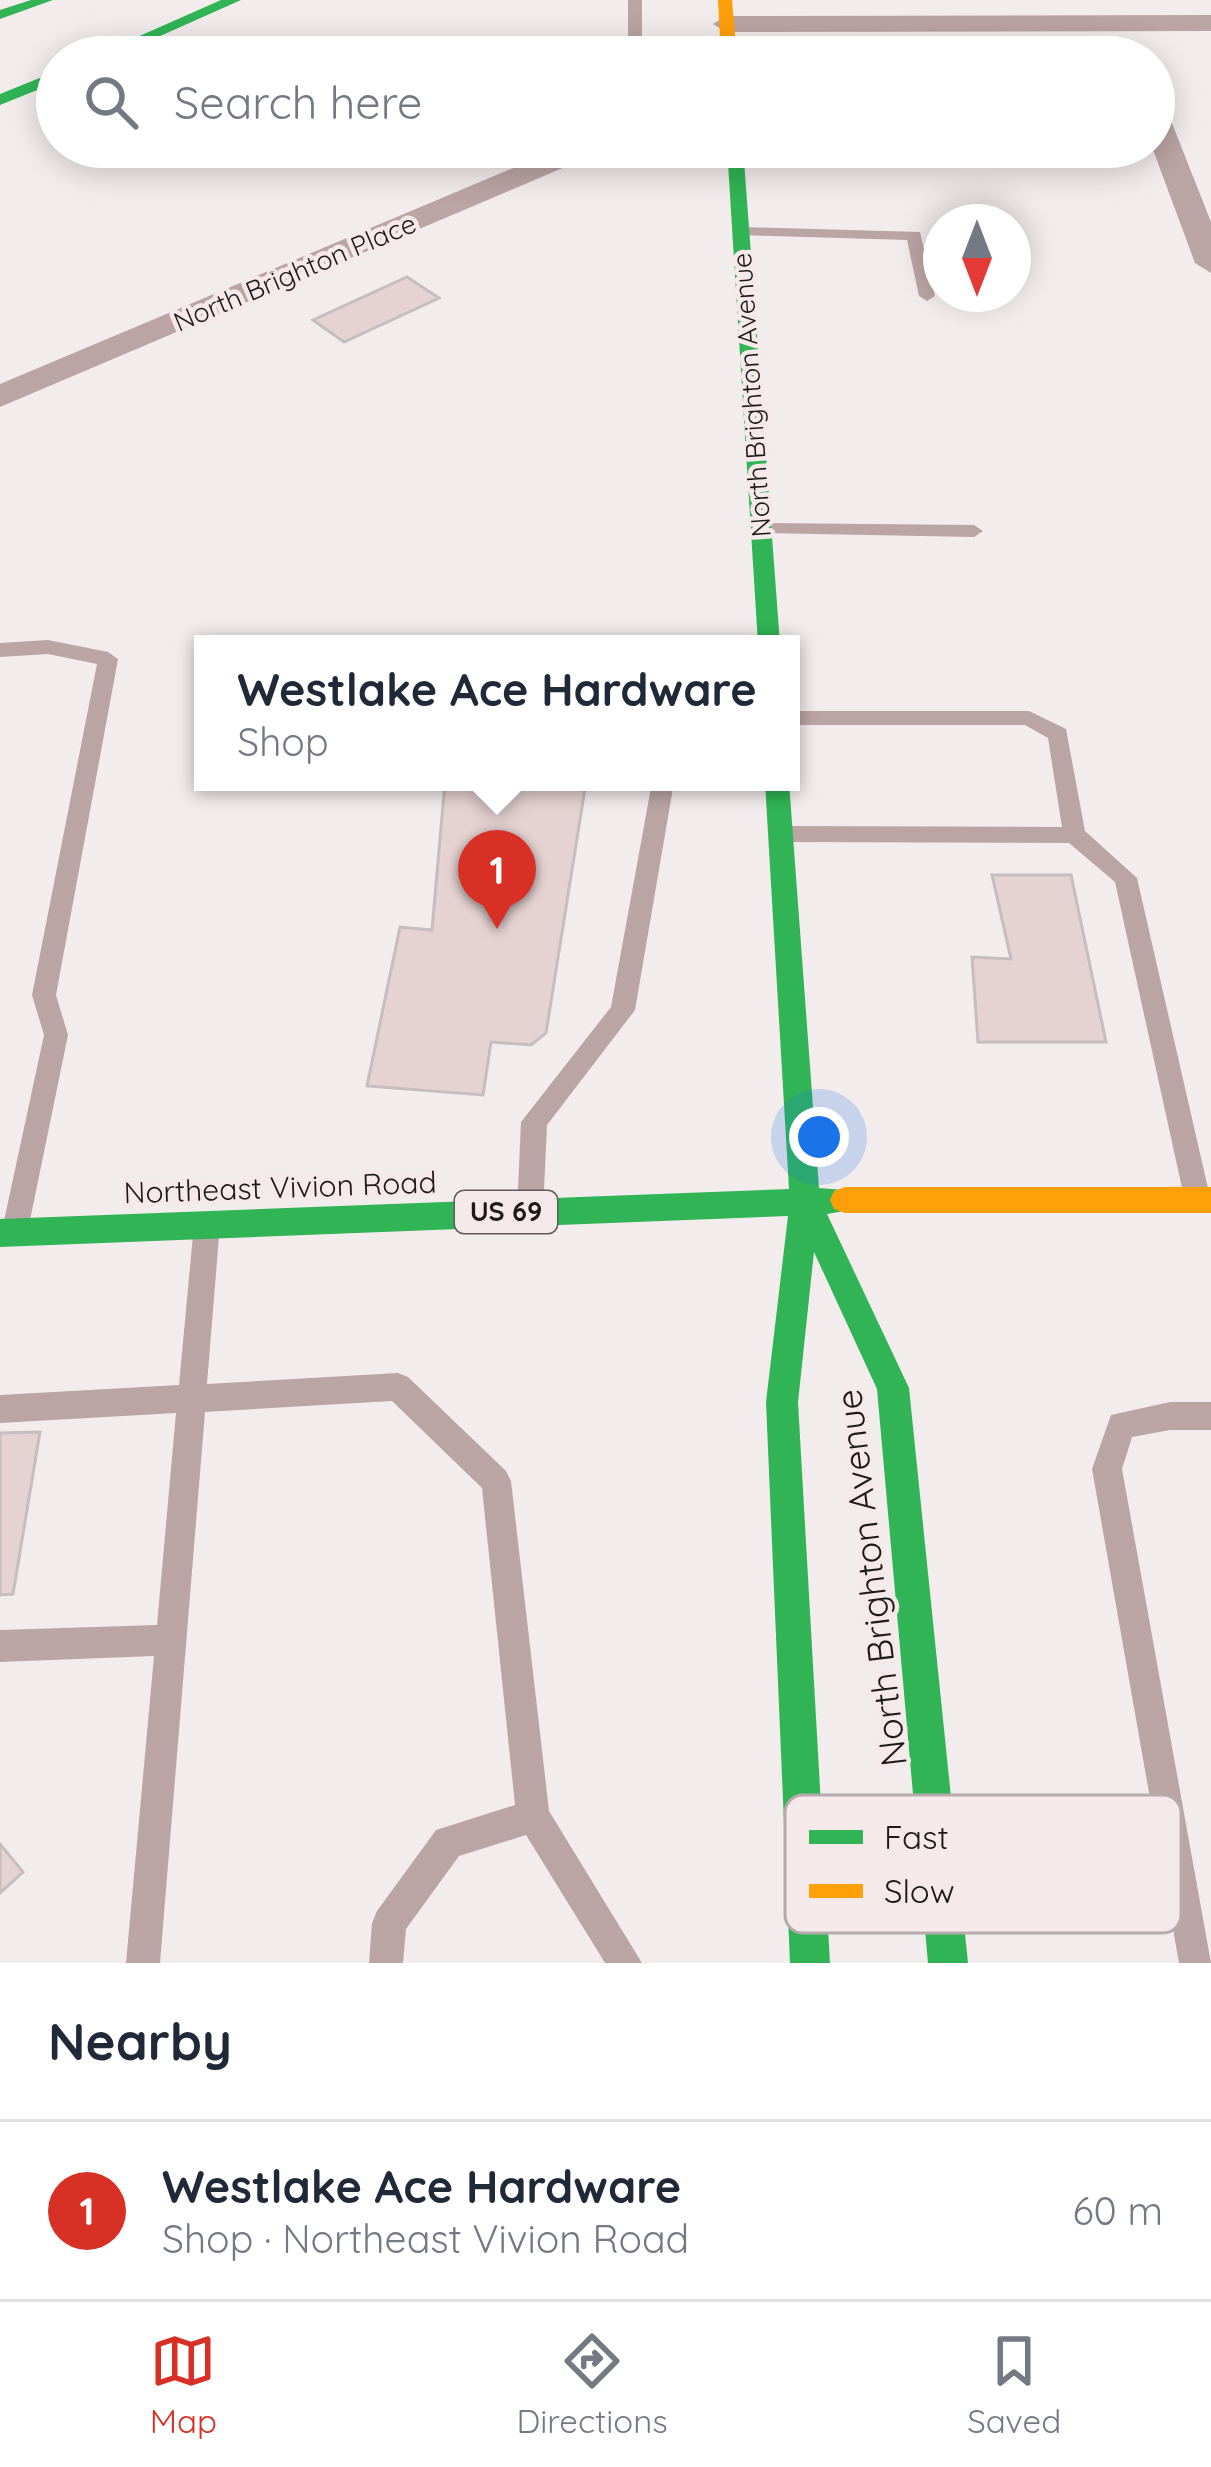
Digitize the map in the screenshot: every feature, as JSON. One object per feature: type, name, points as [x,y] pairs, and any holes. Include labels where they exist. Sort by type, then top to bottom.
[{"type":"main road","points":[[0,15],[46,0]]},
{"type":"main road","points":[[149,36],[234,0]]},
{"type":"main road","points":[[0,100],[36,85]]},
{"type":"main road","name":"North Brighton Avenue","points":[[736,168],[769,635]]},
{"type":"main road","name":"North Brighton Avenue","points":[[778,791],[805,1200],[782,1402],[802,1795]]},
{"type":"main road","name":"North Brighton Avenue","points":[[805,1200],[892,1388],[932,1795]]},
{"type":"main road","name":"Northeast Vivion Road","points":[[7,1232],[805,1200],[1204,1200]]},
{"type":"main road","name":"North Brighton Avenue","points":[[809,1933],[810,1963]]},
{"type":"main road","name":"North Brighton Avenue","points":[[945,1933],[948,1963]]},
{"type":"street","points":[[726,12],[1115,11],[1211,23]]},
{"type":"street","name":"North Brighton Place","points":[[0,397],[539,168]]},
{"type":"street","points":[[1175,168],[1211,263]]},
{"type":"lane","points":[[635,0],[635,36]]},
{"type":"lane","points":[[741,232],[914,235],[923,274]]},
{"type":"lane","points":[[763,530],[974,531]]},
{"type":"lane","points":[[0,650],[48,647],[108,659],[44,995],[56,1035],[7,1232]]},
{"type":"lane","points":[[800,718],[1029,718],[1058,734],[1074,835]]},
{"type":"lane","points":[[530,1211],[534,1122],[623,1010],[661,791]]},
{"type":"lane","points":[[780,834],[1074,835],[1126,878],[1204,1200]]},
{"type":"lane","points":[[143,1963],[207,1224]]},
{"type":"lane","points":[[0,1409],[398,1387],[496,1481],[533,1816],[626,1963]]},
{"type":"lane","points":[[1166,1795],[1107,1469],[1121,1425],[1170,1416],[1211,1416]]},
{"type":"lane","points":[[0,1646],[170,1640]]},
{"type":"lane","points":[[386,1963],[389,1923],[448,1842],[533,1816]]},
{"type":"lane","points":[[1181,1880],[1196,1963]]},
{"type":"building","points":[[407,277],[439,298],[344,342],[313,320]]},
{"type":"building","points":[[444,791],[585,791],[546,1033],[531,1045],[491,1042],[483,1095],[367,1086],[400,927],[432,930]]},
{"type":"building","points":[[992,875],[1071,875],[1106,1042],[978,1042],[972,957],[1011,959]]},
{"type":"building","points":[[40,1432],[13,1594],[0,1595],[0,1433]]},
{"type":"building","points":[[0,1844],[23,1872],[0,1893]]},
{"type":"traffic: fast","points":[[0,15],[46,0]]},
{"type":"traffic: fast","points":[[149,36],[234,0]]},
{"type":"traffic: fast","points":[[0,100],[36,85]]},
{"type":"traffic: fast","points":[[736,168],[768,635]]},
{"type":"traffic: fast","points":[[778,791],[805,1200],[782,1402],[802,1795]]},
{"type":"traffic: fast","points":[[805,1200],[893,1388],[932,1795]]},
{"type":"traffic: fast","points":[[0,1233],[845,1200]]},
{"type":"traffic: fast","points":[[809,1933],[810,1963]]},
{"type":"traffic: fast","points":[[945,1933],[948,1963]]},
{"type":"traffic: slow","points":[[725,0],[728,36]]},
{"type":"traffic: slow","points":[[845,1200],[1211,1200]]},
{"type":"place","name":"Westlake Ace Hardware","points":[[497,929]]}]
